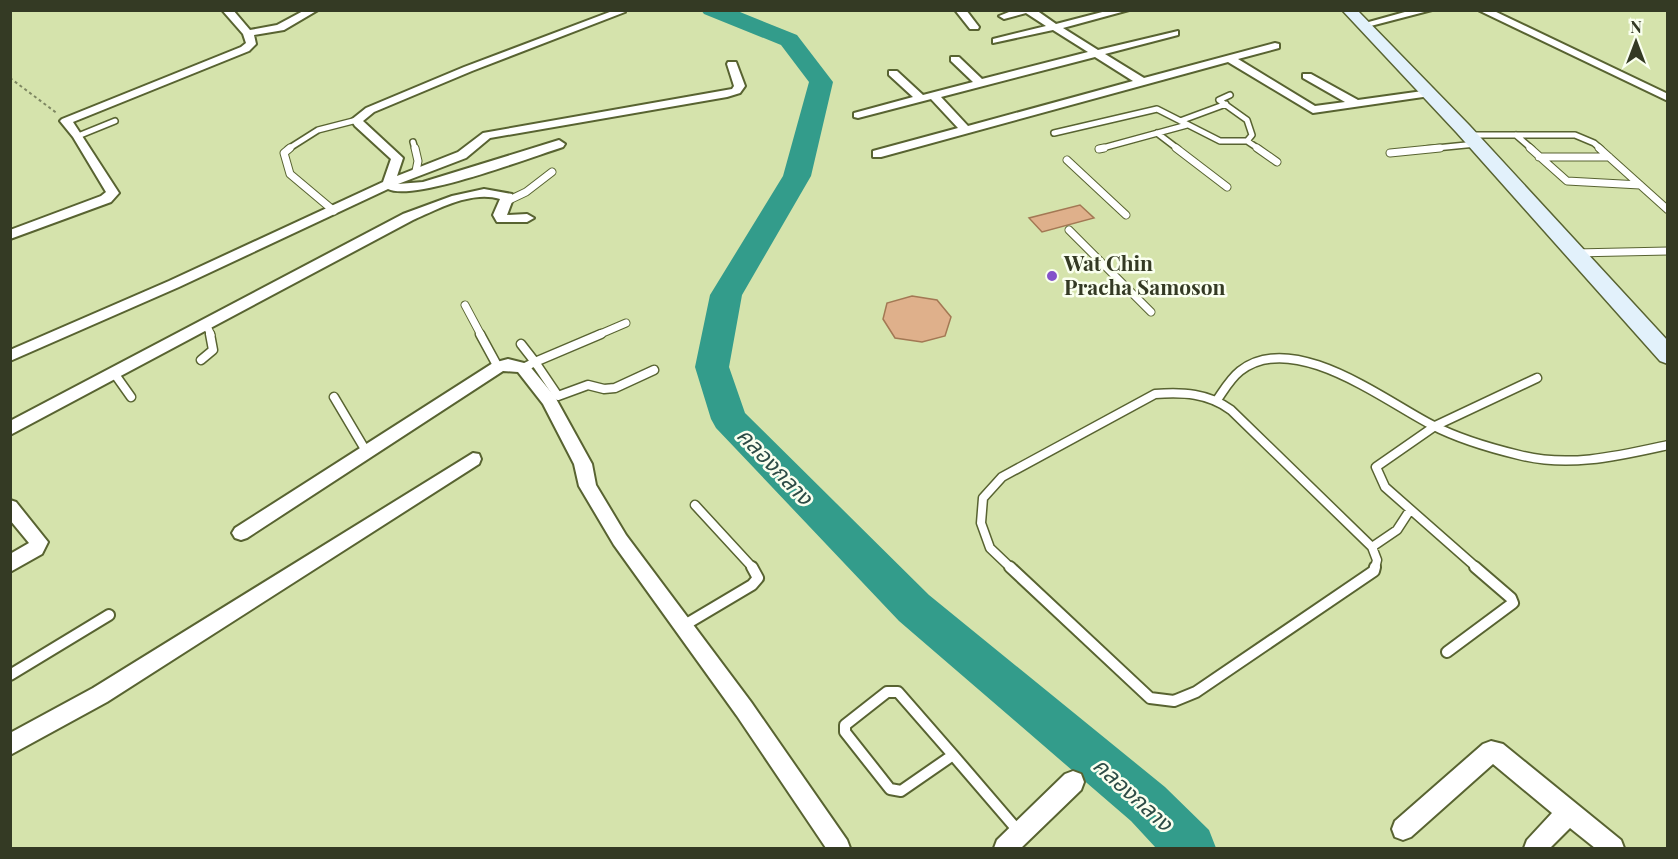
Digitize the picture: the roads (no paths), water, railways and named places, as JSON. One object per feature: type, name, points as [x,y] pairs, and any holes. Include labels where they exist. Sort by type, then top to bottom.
[{"type":"main road","points":[[1350,10],[1473,139],[1668,356]]},
{"type":"street","points":[[10,235],[106,199],[113,194],[66,120],[245,49],[251,44],[248,33],[228,10]]},
{"type":"street","points":[[248,33],[280,28],[313,10]]},
{"type":"street","points":[[960,10],[974,27]]},
{"type":"street","points":[[1004,16],[1028,10],[1142,82]]},
{"type":"street","points":[[997,41],[1124,10]]},
{"type":"street","points":[[1363,25],[1427,10]]},
{"type":"street","points":[[1483,10],[1668,98]]},
{"type":"street","points":[[388,184],[397,158],[357,120],[370,110],[468,69],[620,12]]},
{"type":"street","points":[[858,115],[1174,33]]},
{"type":"street","points":[[877,154],[1275,46]]},
{"type":"street","points":[[1230,58],[1313,110],[1430,93]]},
{"type":"street","points":[[955,59],[980,83]]},
{"type":"street","points":[[10,356],[334,211],[416,171],[462,155],[479,138],[487,135],[736,91],[740,86],[732,64]]},
{"type":"street","points":[[893,73],[920,98]]},
{"type":"street","points":[[1307,76],[1357,104]]},
{"type":"street","points":[[933,95],[966,130]]},
{"type":"street","points":[[388,184],[398,189],[424,186],[559,144]]},
{"type":"street","points":[[10,429],[408,218],[440,204],[480,194],[502,194],[507,197],[507,201],[500,210],[502,219],[527,218]]},
{"type":"street","points":[[241,533],[498,367],[508,364],[529,365],[574,445],[583,464],[588,486],[620,540],[744,708],[839,849]]},
{"type":"street","points":[[10,745],[100,695],[473,459]]},
{"type":"street","points":[[10,507],[39,542],[35,549],[10,564]]},
{"type":"street","points":[[1403,829],[1491,752],[1500,754],[1613,849]]},
{"type":"street","points":[[1013,841],[1073,782]]},
{"type":"street","points":[[1535,849],[1569,812]]},
{"type":"lane","points":[[1230,94],[1220,98],[1247,120],[1252,135],[1247,141]]},
{"type":"lane","points":[[1099,149],[1158,133],[1226,104]]},
{"type":"lane","points":[[1054,133],[1153,109],[1161,110],[1220,141],[1247,141],[1277,162]]},
{"type":"lane","points":[[334,211],[290,174],[284,153],[311,132],[333,123],[357,120]]},
{"type":"lane","points":[[78,136],[115,121]]},
{"type":"lane","points":[[1158,133],[1227,187]]},
{"type":"lane","points":[[1516,135],[1567,181],[1640,185]]},
{"type":"lane","points":[[1390,153],[1473,139],[1516,135],[1575,135],[1594,143],[1668,210]]},
{"type":"lane","points":[[413,142],[418,161],[416,171]]},
{"type":"lane","points":[[1539,157],[1609,157]]},
{"type":"lane","points":[[1067,160],[1126,215]]},
{"type":"lane","points":[[507,201],[526,192],[552,172]]},
{"type":"lane","points":[[1069,230],[1151,312]]},
{"type":"lane","points":[[1575,253],[1668,251]]},
{"type":"lane","points":[[465,305],[498,367]]},
{"type":"lane","points":[[529,365],[626,323]]},
{"type":"lane","points":[[201,360],[213,350],[213,341],[206,324]]},
{"type":"lane","points":[[521,344],[529,365],[558,396],[588,385],[604,389],[615,388],[654,370]]},
{"type":"lane","points":[[1216,400],[1242,369],[1268,361],[1303,360],[1338,372],[1435,426],[1520,455],[1555,461],[1590,462],[1668,445]]},
{"type":"lane","points":[[114,373],[131,397]]},
{"type":"lane","points":[[1447,652],[1513,603],[1507,593],[1385,487],[1376,467],[1435,426],[1537,378]]},
{"type":"lane","points":[[1182,392],[1216,400],[1231,410],[1372,547],[1377,560],[1374,571],[1196,692],[1174,701],[1150,698],[990,548],[981,523],[983,498],[1002,477],[1155,394],[1182,392]]},
{"type":"lane","points":[[334,397],[366,451]]},
{"type":"lane","points":[[683,626],[752,585],[758,578],[756,571],[695,505]]},
{"type":"lane","points":[[1372,547],[1397,530],[1410,510]]},
{"type":"lane","points":[[10,675],[109,615]]},
{"type":"lane","points":[[953,755],[900,791],[890,789],[845,732],[845,724],[887,692],[898,692],[953,755],[1013,841]]},
{"type":"waterway","name":"คลองกลาง","points":[[711,10],[789,40],[821,82],[797,176],[726,295],[712,367],[729,419],[914,608],[1148,804],[1191,848]]},
{"type":"place","name":"Wat Chin Pracha Samoson","points":[[1052,276]]}]
